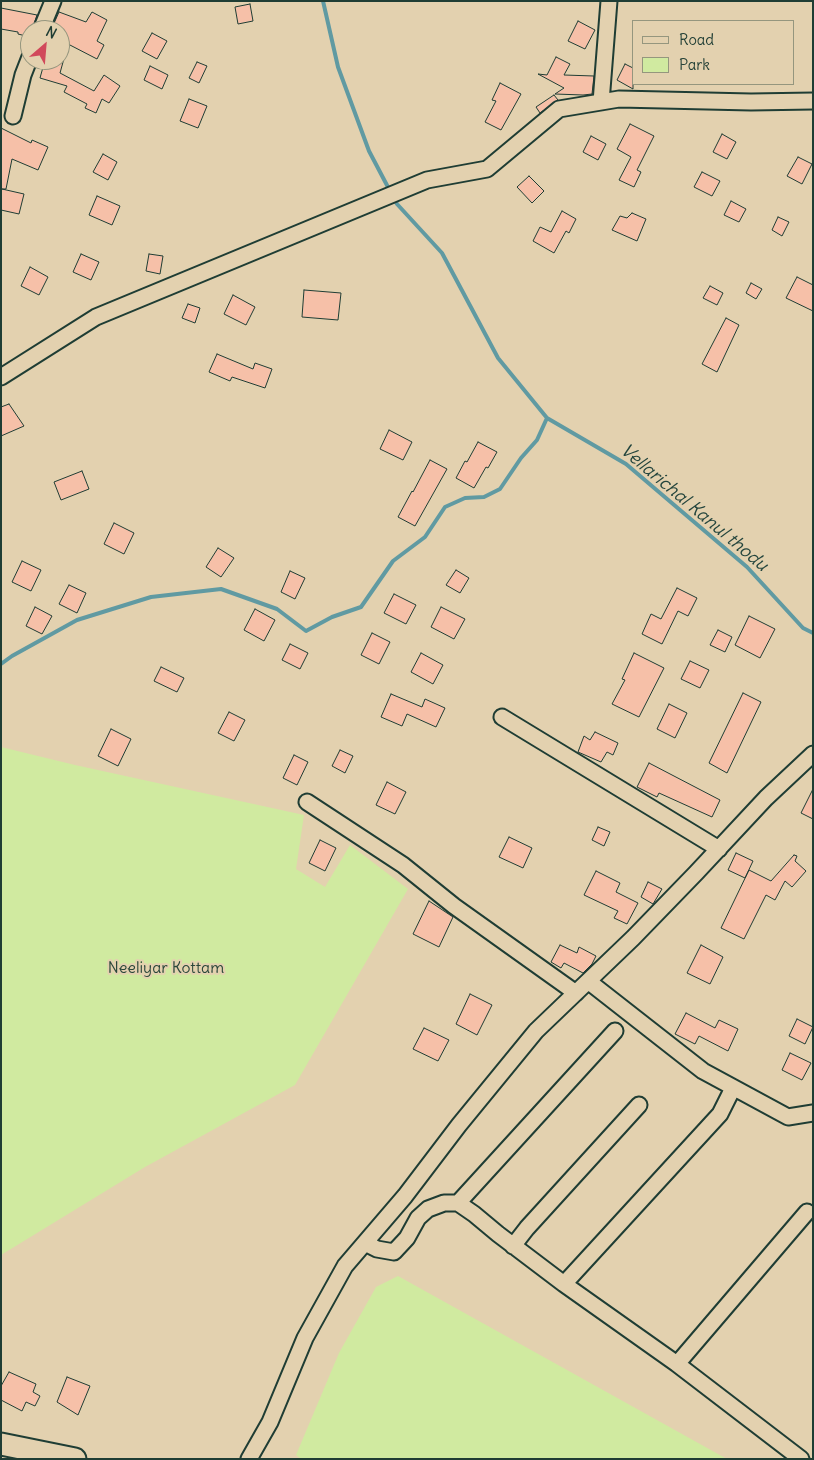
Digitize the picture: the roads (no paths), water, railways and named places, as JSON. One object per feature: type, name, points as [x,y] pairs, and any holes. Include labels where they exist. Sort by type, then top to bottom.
[{"type":"main road","points":[[1,1444],[75,1459]]},
{"type":"street","points":[[45,20],[53,1]]},
{"type":"street","points":[[601,102],[609,1]]},
{"type":"street","points":[[13,116],[24,70]]},
{"type":"street","points":[[1,377],[96,317],[427,180],[486,169],[559,109],[619,99],[751,102],[813,101]]},
{"type":"street","points":[[502,717],[719,849]]},
{"type":"street","points":[[249,1459],[270,1422],[305,1338],[345,1266],[405,1196],[459,1125],[536,1031],[633,938],[766,798],[813,754]]},
{"type":"street","points":[[307,802],[403,865],[454,906],[576,993]]},
{"type":"street","points":[[588,981],[702,1071],[788,1117],[813,1113]]},
{"type":"street","points":[[458,1203],[615,1031]]},
{"type":"street","points":[[564,1284],[720,1114],[733,1088]]},
{"type":"street","points":[[513,1246],[638,1105]]},
{"type":"street","points":[[365,1242],[377,1249],[394,1252],[407,1238],[418,1218],[428,1209],[444,1203],[458,1203],[564,1284],[677,1364],[801,1459]]},
{"type":"street","points":[[677,1364],[807,1212]]},
{"type":"waterway","name":"Vellarichal Kanul thodu","points":[[323,1],[338,67],[369,151],[390,191]]},
{"type":"waterway","name":"Vellarichal Kanul thodu","points":[[393,197],[397,204],[442,253],[498,358],[547,418],[626,464],[747,567],[803,628],[813,633]]},
{"type":"waterway","points":[[1,664],[77,620],[151,597],[221,589],[277,609],[306,631],[332,617],[361,607],[393,561],[425,537],[445,507],[465,498],[484,497],[500,489],[521,458],[537,440],[547,418]]},
{"type":"park label","name":"Neeliyar Kottam","points":[[166,968]]}]
